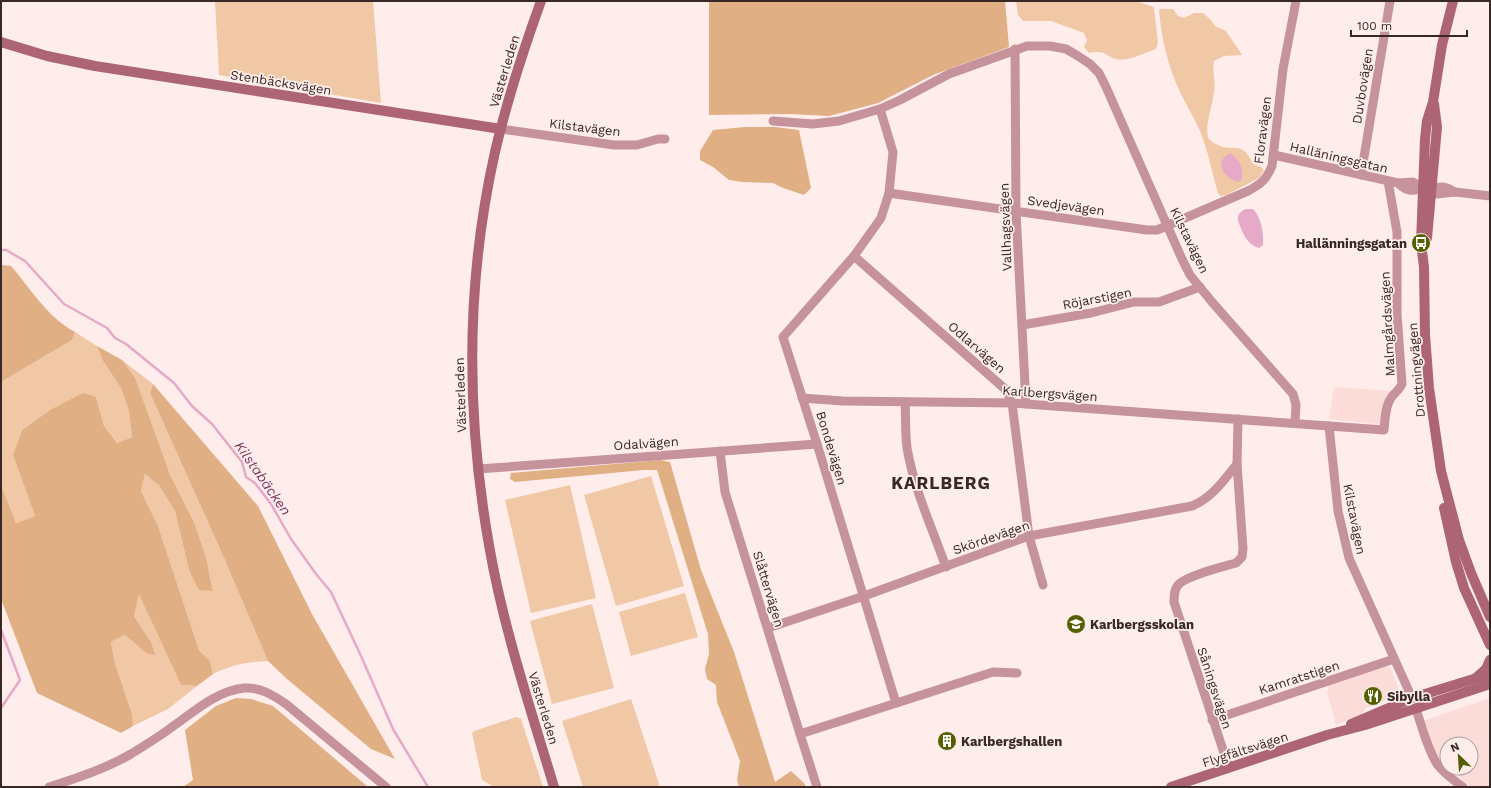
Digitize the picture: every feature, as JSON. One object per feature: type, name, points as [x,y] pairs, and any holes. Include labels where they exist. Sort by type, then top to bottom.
[{"type":"street","name":"Västerleden","points":[[541,1],[516,72],[501,128],[483,219],[474,302],[472,384],[478,469],[489,546],[502,610],[521,680],[554,787]]},
{"type":"street","name":"Floravägen","points":[[1168,226],[1248,191],[1261,183],[1268,176],[1274,155],[1276,121],[1283,69],[1296,1]]},
{"type":"street","name":"Duvbovägen","points":[[1361,175],[1390,1]]},
{"type":"street","name":"Drottningvägen","points":[[1453,1],[1442,45],[1433,102],[1427,121],[1427,189],[1424,266],[1425,335],[1429,388],[1441,471],[1444,504],[1456,562],[1468,599],[1490,645]]},
{"type":"street","name":"Stenbäcksvägen","points":[[1,42],[58,58],[126,71],[501,128]]},
{"type":"street","name":"Kilstavägen","points":[[773,121],[802,124],[839,121],[880,109],[905,98],[949,74],[1014,50],[1027,46],[1039,45],[1066,49],[1090,64],[1099,73],[1190,274],[1293,394],[1296,405],[1295,423]]},
{"type":"street","name":"Vallhagsvägen","points":[[1014,50],[1016,212],[1026,404]]},
{"type":"street","name":"Bondevägen","points":[[880,109],[893,152],[889,193],[885,210],[878,225],[854,256],[783,337],[896,703]]},
{"type":"street","name":"Kilstavägen","points":[[501,128],[614,145],[636,144],[665,139]]},
{"type":"street","name":"Halläningsgatan","points":[[1274,155],[1398,183],[1405,189],[1412,191],[1427,189],[1436,194],[1455,192],[1490,196]]},
{"type":"street","name":"Malmgårdsvägen","points":[[1329,426],[1384,430],[1387,408],[1391,398],[1398,392],[1402,384],[1396,314],[1397,232],[1388,181]]},
{"type":"street","name":"Svedjevägen","points":[[889,193],[1147,230],[1157,230],[1168,226]]},
{"type":"street","name":"Odlarvägen","points":[[854,256],[1005,389],[1012,403],[1029,536],[1043,585]]},
{"type":"street","name":"Röjarstigen","points":[[1022,325],[1092,313],[1124,304],[1159,302],[1200,287]]},
{"type":"street","name":"Karlbergsvägen","points":[[802,398],[905,402],[1012,403],[1295,423]]},
{"type":"street","points":[[905,402],[909,458],[916,484],[946,567]]},
{"type":"street","name":"Såningsvägen","points":[[1229,768],[1174,604],[1174,593],[1179,585],[1186,580],[1236,563],[1242,557],[1243,549],[1237,464],[1238,419]]},
{"type":"street","points":[[1295,423],[1329,426]]},
{"type":"street","name":"Kilstavägen","points":[[1329,426],[1338,511],[1349,558],[1412,698]]},
{"type":"street","name":"Odalvägen","points":[[478,469],[817,444]]},
{"type":"street","name":"Slåttervägen","points":[[720,451],[725,492],[817,787]]},
{"type":"street","name":"Skördevägen","points":[[768,628],[864,596],[1029,536],[1192,506],[1200,503],[1208,497],[1237,464]]},
{"type":"street","name":"Drottningvägen","points":[[1441,471],[1459,540],[1470,573],[1490,617]]},
{"type":"street","name":"Kamratstigen","points":[[1212,720],[1394,659]]},
{"type":"street","points":[[1477,677],[1486,669],[1490,660]]},
{"type":"street","points":[[800,734],[994,672],[1017,673]]},
{"type":"street","name":"Flygfältsvägen","points":[[1328,735],[1412,698],[1490,674]]},
{"type":"street","name":"Flygfältsvägen","points":[[1171,787],[1328,735],[1364,726],[1490,684]]},
{"type":"street","points":[[49,787],[98,770],[116,762],[171,728],[218,696],[232,690],[245,688],[259,690],[272,695],[281,701],[386,787]]},
{"type":"street","points":[[1412,698],[1431,751],[1438,765],[1449,777],[1463,787]]},
{"type":"shaded area","points":[[215,1],[373,1],[381,103],[219,75]]},
{"type":"shaded area","points":[[709,1],[1005,1],[1009,47],[933,75],[878,103],[829,116],[790,114],[709,115]]},
{"type":"shaded area","points":[[1016,1],[1136,1],[1154,7],[1158,43],[1156,49],[1136,57],[1121,60],[1102,53],[1089,53],[1084,47],[1087,40],[1084,33],[1051,21],[1023,21],[1018,15]]},
{"type":"shaded area","points":[[1159,9],[1173,9],[1178,16],[1184,18],[1194,13],[1203,13],[1215,26],[1226,31],[1242,55],[1224,56],[1214,61],[1214,88],[1208,121],[1208,138],[1222,147],[1236,148],[1245,151],[1253,164],[1264,170],[1259,178],[1226,195],[1220,196],[1218,193],[1203,138],[1180,92],[1172,72],[1163,41]]},
{"type":"shaded area","points":[[745,127],[775,127],[799,130],[811,188],[804,195],[773,183],[729,180],[713,167],[700,160],[700,151],[713,130]]},
{"type":"shaded area","points":[[1230,153],[1238,161],[1242,171],[1242,179],[1238,182],[1228,177],[1222,169],[1222,161]]},
{"type":"shaded area","points":[[1246,209],[1253,209],[1260,221],[1263,245],[1259,248],[1248,241],[1243,234],[1238,221],[1238,216],[1240,213]]},
{"type":"shaded area","points":[[1,265],[11,266],[48,311],[65,326],[75,332],[72,340],[1,382]]},
{"type":"shaded area","points":[[75,332],[97,346],[103,361],[121,388],[129,411],[132,437],[117,443],[104,426],[96,397],[50,410],[22,430],[13,455],[35,516],[16,523],[1,485],[1,382],[72,340]]},
{"type":"shaded area","points":[[97,346],[122,360],[135,378],[170,475],[194,522],[206,557],[213,591],[199,590],[189,570],[175,511],[159,485],[145,474],[141,491],[158,526],[199,650],[210,661],[213,674],[197,686],[181,685],[139,594],[134,616],[151,642],[155,655],[146,653],[125,635],[111,642],[115,663],[132,714],[133,726],[121,733],[37,693],[1,599],[1,485],[16,523],[35,516],[13,455],[22,430],[50,410],[83,393],[96,397],[104,426],[117,443],[132,437],[129,411],[121,388],[103,361]]},
{"type":"shaded area","points":[[122,360],[153,384],[150,393],[224,558],[268,661],[239,664],[213,674],[210,661],[199,650],[158,526],[141,491],[145,474],[159,484],[175,511],[189,570],[213,590],[206,557],[194,522],[170,475]]},
{"type":"shaded area","points":[[153,384],[258,506],[312,614],[395,759],[371,749],[287,679],[268,661],[224,558],[150,393]]},
{"type":"shaded area","points":[[1334,387],[1392,391],[1387,425],[1329,419]]},
{"type":"shaded area","points":[[660,460],[670,462],[701,570],[734,652],[775,782],[791,771],[805,784],[805,787],[739,787],[737,780],[740,761],[717,702],[716,685],[707,679],[705,669],[709,654],[708,634],[657,470],[515,482],[510,479],[511,473]]},
{"type":"shaded area","points":[[651,476],[684,586],[616,606],[584,495]]},
{"type":"shaded area","points":[[570,485],[596,598],[531,613],[505,500]]},
{"type":"shaded area","points":[[139,593],[181,685],[197,686],[168,709],[133,726],[132,714],[115,663],[111,642],[125,635],[146,653],[151,642],[134,616]]},
{"type":"shaded area","points":[[685,593],[698,637],[631,656],[619,612]]},
{"type":"shaded area","points":[[592,604],[614,688],[552,704],[530,621]]},
{"type":"shaded area","points":[[1386,666],[1390,667],[1401,694],[1366,708],[1362,714],[1336,725],[1327,692],[1329,684]]},
{"type":"shaded area","points":[[236,698],[251,699],[273,706],[368,787],[183,787],[193,780],[185,730],[216,706]]},
{"type":"shaded area","points":[[1490,698],[1490,787],[1471,787],[1458,776],[1479,776],[1479,736],[1439,736],[1439,759],[1436,757],[1423,721]]},
{"type":"shaded area","points":[[631,699],[660,787],[583,787],[562,721]]},
{"type":"shaded area","points":[[516,717],[521,719],[543,787],[494,787],[482,780],[472,733]]},
{"type":"waterway","name":"Kilstabäcken","points":[[1,250],[6,250],[25,261],[64,304],[107,328],[115,338],[126,344],[174,383],[192,406],[212,424],[242,462],[246,477],[255,483],[271,504],[291,539],[331,592],[393,729],[428,787]]},
{"type":"waterway","points":[[1,630],[20,680],[1,708]]},
{"type":"place","name":"Hallänningsgatan","points":[[1421,243]]},
{"type":"place","name":"Karlbergsskolan","points":[[1076,624]]},
{"type":"place","name":"Sibylla","points":[[1373,696]]},
{"type":"place","name":"Karlbergshallen","points":[[947,741]]},
{"type":"district","name":"KARLBERG","points":[[941,483]]}]
